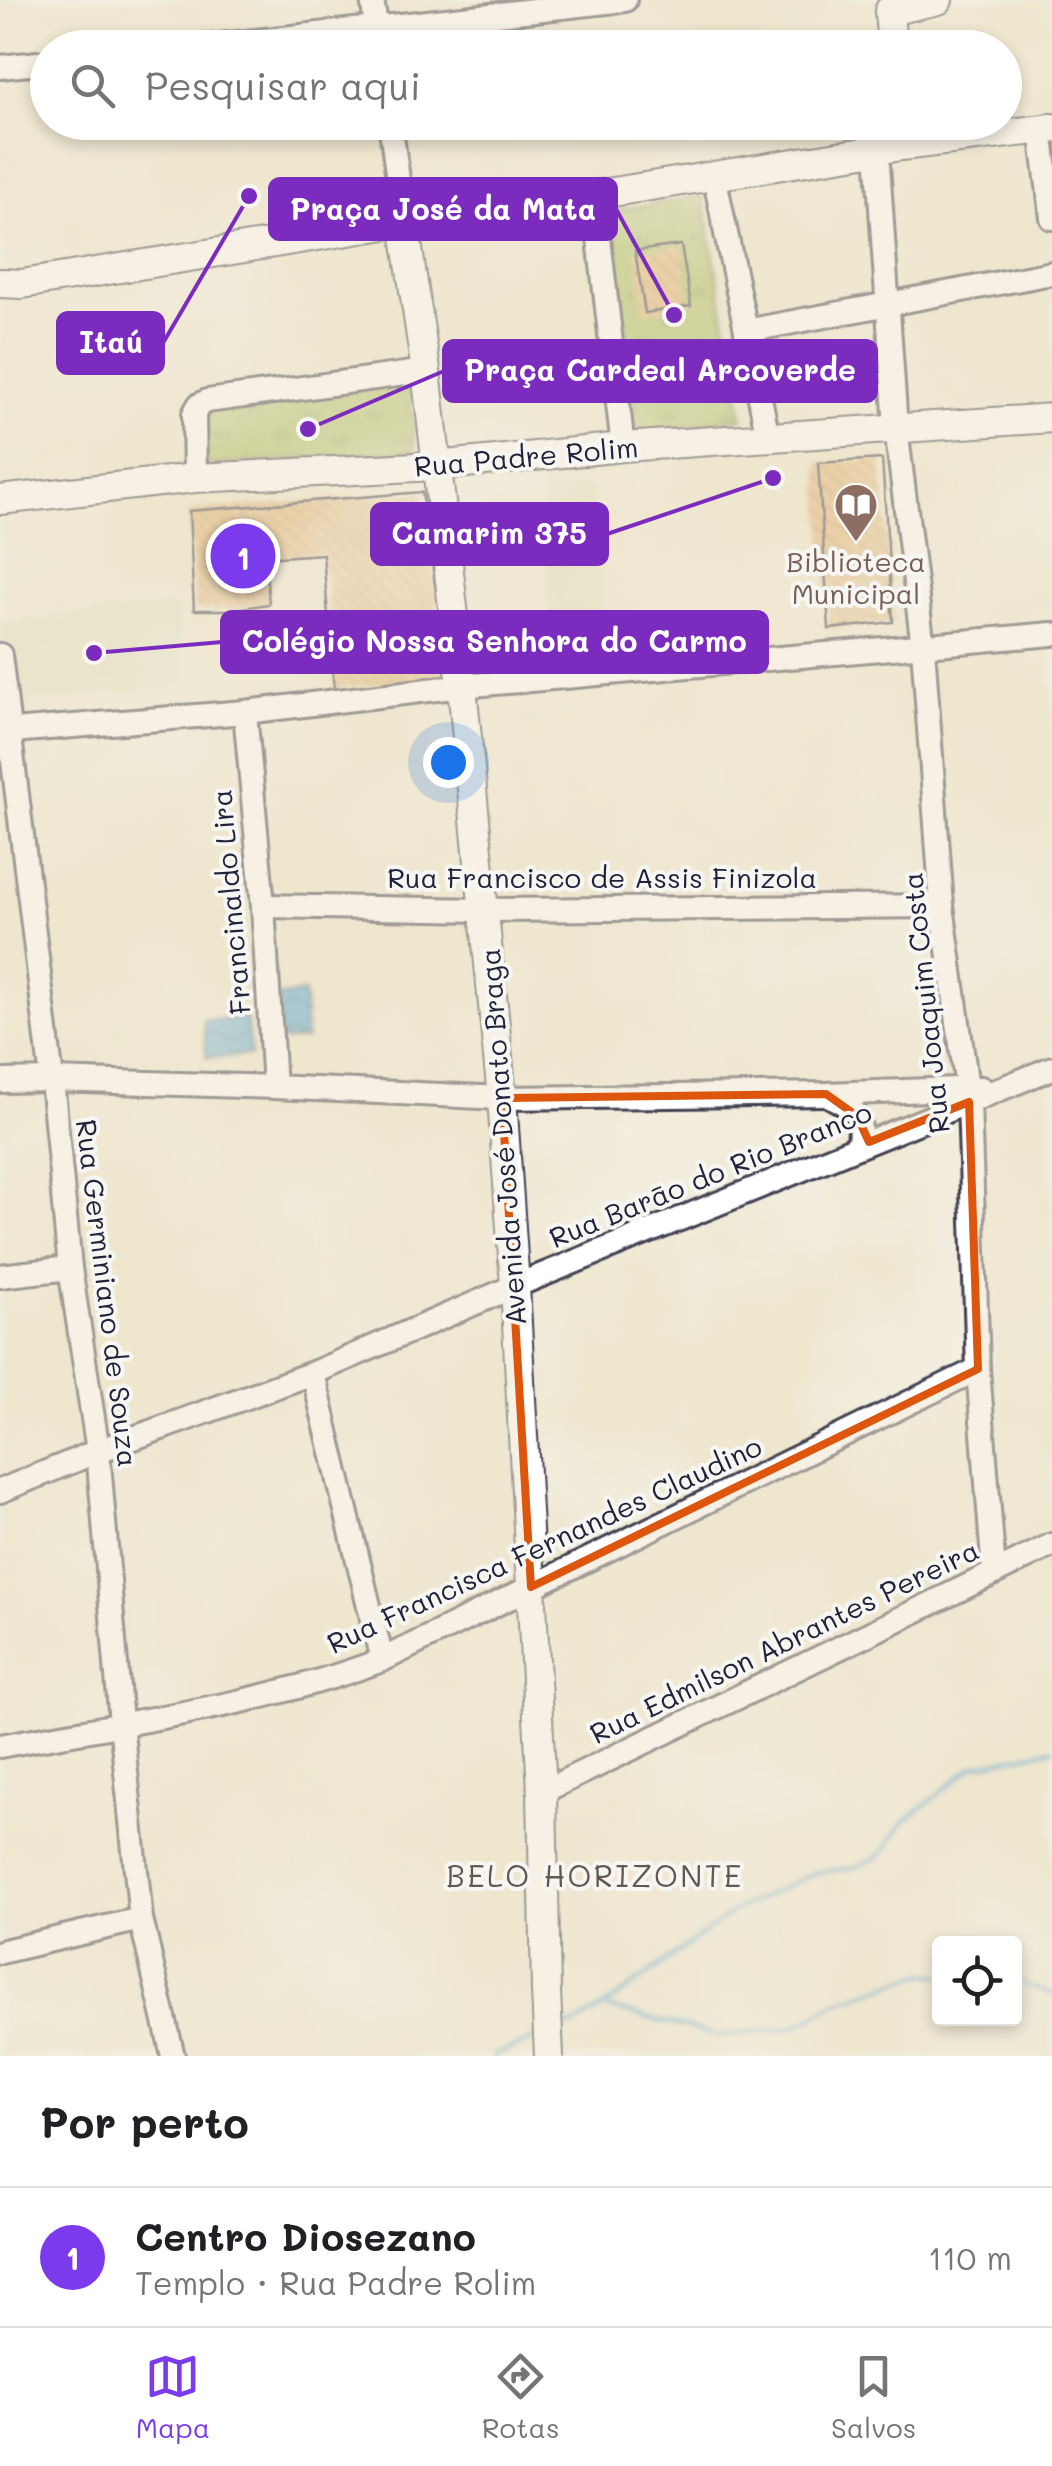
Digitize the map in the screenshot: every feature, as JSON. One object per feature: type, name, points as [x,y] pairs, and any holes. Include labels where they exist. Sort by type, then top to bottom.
[{"type":"main road","points":[[884,6],[938,0]]},
{"type":"main road","points":[[7,287],[714,175],[887,140]]},
{"type":"main road","name":"Avenida José Donato Braga","points":[[404,222],[426,371],[462,686],[502,1098],[542,1792],[549,2056]]},
{"type":"main road","name":"Rua Padre Rolim","points":[[0,500],[195,478],[436,466],[623,447],[1052,418]]},
{"type":"street","points":[[372,0],[378,30]]},
{"type":"street","points":[[417,30],[541,4],[625,0]]},
{"type":"street","points":[[0,67],[30,64]]},
{"type":"street","points":[[1046,129],[1052,218]]},
{"type":"street","points":[[393,140],[404,222]]},
{"type":"street","name":"Rua Joaquim Costa","points":[[892,140],[888,304],[896,428],[923,647],[942,906],[968,1095],[978,1369],[994,1572]]},
{"type":"street","points":[[714,175],[768,437]]},
{"type":"street","points":[[594,195],[623,447]]},
{"type":"street","points":[[746,331],[1052,273]]},
{"type":"street","points":[[195,478],[194,414],[199,405],[426,371]]},
{"type":"street","points":[[5,732],[244,712],[462,686],[1052,634]]},
{"type":"street","name":"Rua Germiniano de Souza","points":[[0,655],[5,732],[52,1080],[70,1268],[98,1451],[141,1919],[172,2056]]},
{"type":"street","name":"Francinaldo Lira","points":[[244,712],[263,906],[274,1087]]},
{"type":"street","name":"Rua Francisco de Assis Finizola","points":[[263,906],[485,910],[942,906]]},
{"type":"street","name":"Rua Barāo do Rio Branco","points":[[0,1491],[313,1373],[859,1135],[968,1095],[1004,1088],[1052,1068]]},
{"type":"street","points":[[0,1081],[274,1087],[502,1098],[895,1090],[968,1095]]},
{"type":"street","points":[[826,1094],[846,1104],[859,1135],[895,1090]]},
{"type":"street","points":[[0,1276],[70,1268]]},
{"type":"street","name":"Rua Francisca Fernandes Claudino","points":[[0,1746],[262,1696],[336,1677],[382,1660],[978,1369]]},
{"type":"street","points":[[313,1373],[382,1660]]},
{"type":"street","name":"Rua Edmilson Abrantes Pereira","points":[[542,1792],[1052,1545]]},
{"type":"street","points":[[0,1952],[141,1919]]},
{"type":"highlighted area","points":[[826,1094],[857,1116],[869,1142],[969,1102],[978,1369],[531,1587],[502,1098]]},
{"type":"shaded area","points":[[590,486],[606,650],[553,655],[540,489]]},
{"type":"shaded area","points":[[175,605],[188,685],[11,704],[0,622]]},
{"type":"green space","points":[[703,196],[743,418],[637,434],[611,211]]},
{"type":"green space","points":[[410,383],[415,451],[206,466],[199,408]]},
{"type":"water","points":[[304,993],[306,1039],[276,1041],[274,997]]},
{"type":"water","points":[[246,1018],[251,1055],[206,1058],[204,1020]]},
{"type":"building","points":[[681,245],[691,306],[645,313],[635,251]]},
{"type":"building","name":"Biblioteca Municipal","points":[[882,459],[893,622],[829,629],[818,463]]},
{"type":"building","points":[[422,492],[448,677],[334,689],[323,554],[265,558],[269,604],[194,610],[189,511]]},
{"type":"waterway","points":[[558,2030],[575,2025],[604,2007],[734,1911],[814,1873],[856,1867],[880,1856],[903,1823],[973,1766],[1052,1749]]},
{"type":"waterway","points":[[604,2007],[719,2036],[792,2028],[841,2001],[922,1974],[932,1975]]},
{"type":"waterway","points":[[1022,1983],[1052,1994]]},
{"type":"waterway","points":[[493,2056],[539,2037]]},
{"type":"place","name":"Itaú","points":[[249,196]]},
{"type":"place","name":"Praça José da Mata","points":[[674,315]]},
{"type":"place","name":"Praça Cardeal Arcoverde","points":[[308,429]]},
{"type":"place","name":"Camarim 375","points":[[773,478]]},
{"type":"place","name":"Biblioteca Municipal","points":[[856,543]]},
{"type":"place","name":"Centro Diosezano","points":[[243,556]]},
{"type":"place","name":"Colégio Nossa Senhora do Carmo","points":[[94,653]]},
{"type":"district","name":"BELO HORIZONTE","points":[[595,1875]]}]
